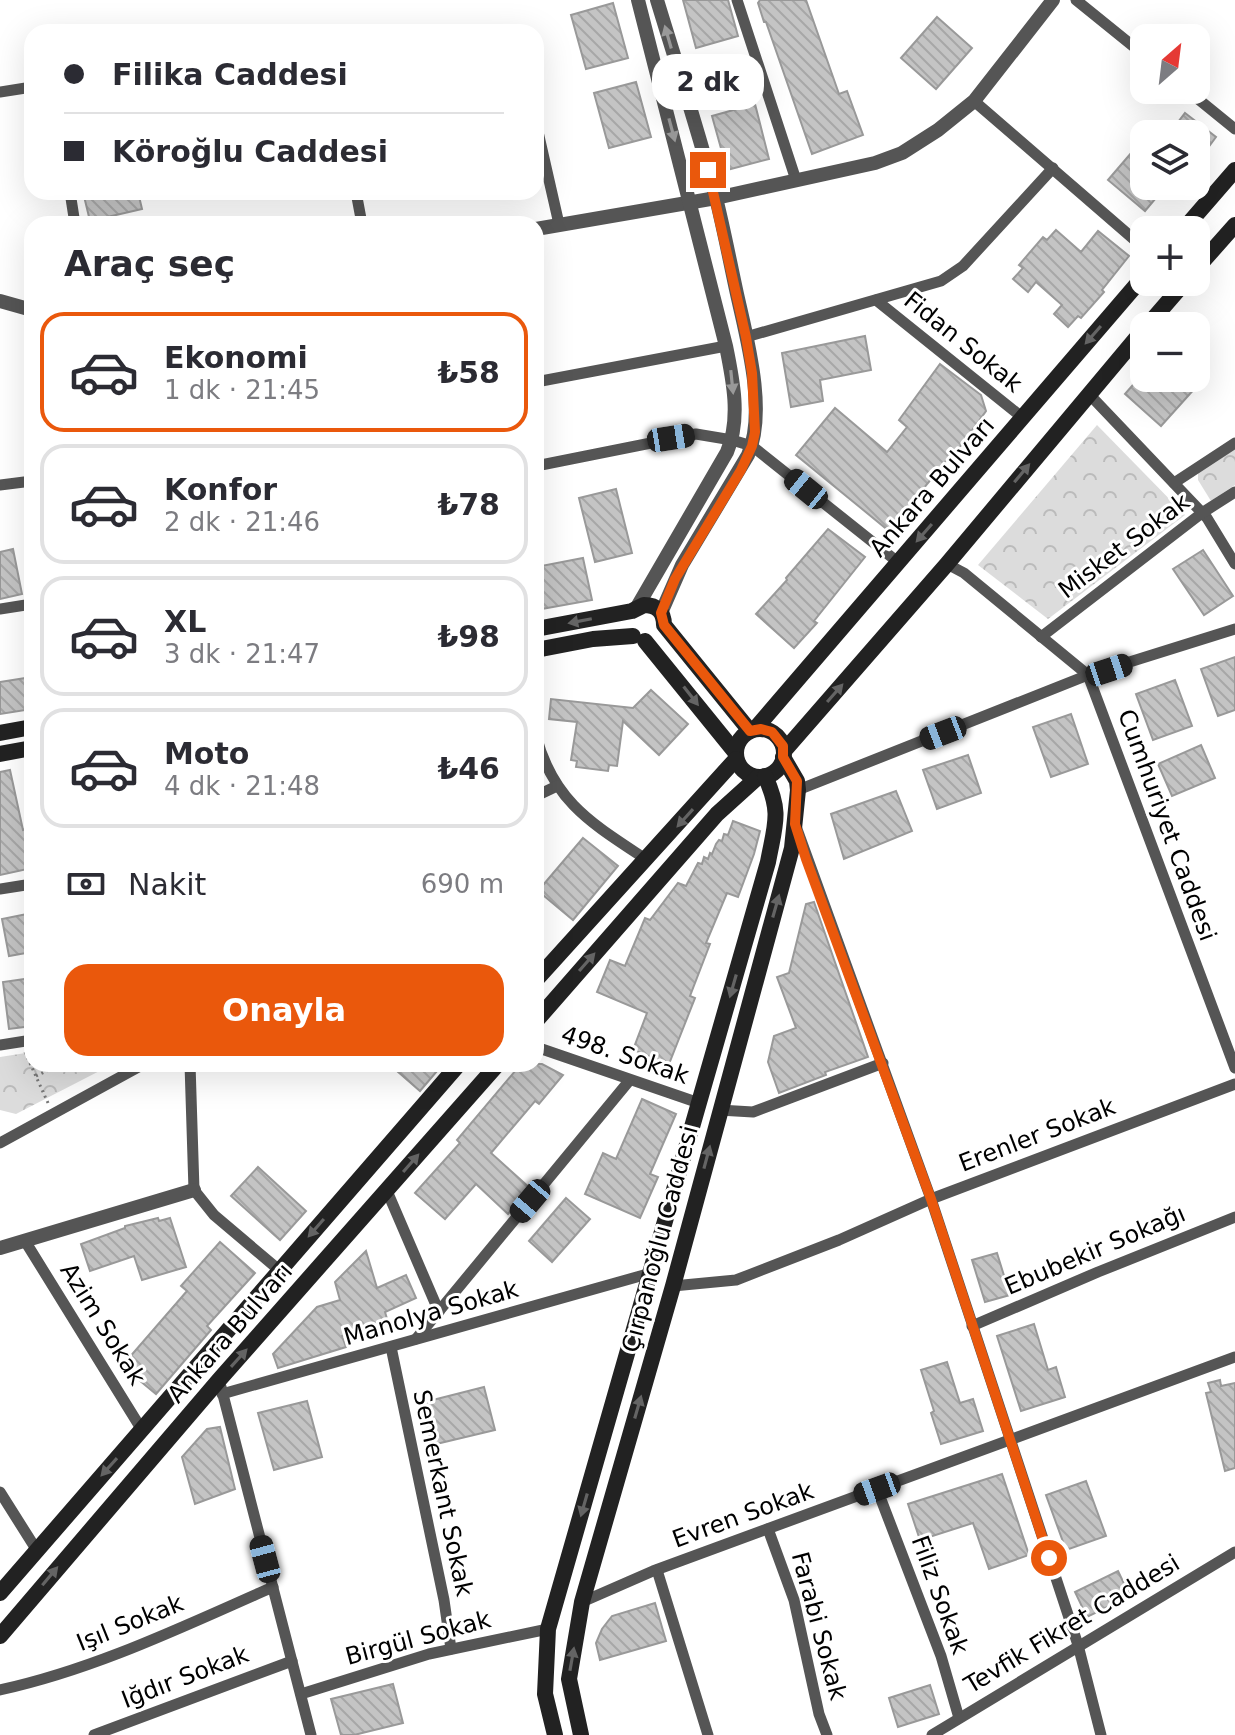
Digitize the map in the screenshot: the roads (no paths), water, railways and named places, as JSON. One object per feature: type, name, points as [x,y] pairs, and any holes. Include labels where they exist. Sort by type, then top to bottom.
[{"type":"main road","points":[[1195,216],[1235,170]]},
{"type":"main road","points":[[1210,253],[1235,225]]},
{"type":"main road","name":"Ankara Bulvarı","points":[[544,971],[647,860],[736,756],[738,741],[753,730],[899,563],[1130,292]]},
{"type":"main road","points":[[1159,312],[1173,296]]},
{"type":"main road","points":[[544,1012],[717,814],[762,777],[777,769],[784,754],[1130,345]]},
{"type":"main road","points":[[544,627],[650,605],[753,730],[767,730],[777,736],[784,754]]},
{"type":"main road","points":[[635,609],[628,624],[661,657],[736,756],[744,772],[762,777]]},
{"type":"main road","points":[[544,648],[593,639],[658,637],[663,619]]},
{"type":"main road","points":[[0,733],[24,728]]},
{"type":"main road","points":[[0,754],[24,750]]},
{"type":"main road","name":"Çırpanoğlu Caddesi","points":[[581,1735],[569,1679],[582,1602],[673,1286],[786,869],[798,790],[784,754]]},
{"type":"main road","name":"Çırpanoğlu Caddesi","points":[[555,1735],[545,1694],[548,1629],[758,900],[777,819],[775,798],[762,777]]},
{"type":"main road","name":"Ankara Bulvarı","points":[[0,1593],[452,1072]]},
{"type":"main road","name":"Ankara Bulvarı","points":[[0,1636],[221,1387],[491,1072]]},
{"type":"street","points":[[635,609],[732,440],[734,400],[726,346],[638,0]]},
{"type":"street","points":[[657,0],[716,198],[746,337],[755,404],[752,446],[741,470],[682,565],[663,619]]},
{"type":"street","points":[[737,0],[796,180]]},
{"type":"street","points":[[544,227],[716,198],[875,163],[902,153],[974,101],[1053,0]]},
{"type":"street","points":[[1076,0],[1130,44]]},
{"type":"street","points":[[0,92],[24,88]]},
{"type":"street","points":[[974,101],[1130,236]]},
{"type":"street","points":[[1204,104],[1235,129]]},
{"type":"street","points":[[544,158],[559,224]]},
{"type":"street","points":[[746,337],[941,281],[963,266],[1053,168]]},
{"type":"street","name":"Fidan Sokak","points":[[876,300],[1023,418]]},
{"type":"street","points":[[0,301],[24,308]]},
{"type":"street","points":[[544,380],[726,346]]},
{"type":"street","points":[[1088,393],[1202,513],[1235,564]]},
{"type":"street","points":[[544,464],[696,434],[732,440],[752,446],[899,563]]},
{"type":"street","points":[[1174,483],[1235,443]]},
{"type":"street","points":[[0,485],[24,482]]},
{"type":"street","name":"Misket Sokak","points":[[1041,637],[1202,513],[1235,492]]},
{"type":"street","points":[[947,564],[964,573],[1088,675]]},
{"type":"street","points":[[0,609],[24,605]]},
{"type":"street","points":[[798,790],[1088,675],[1235,629]]},
{"type":"street","name":"Cumhuriyet Caddesi","points":[[1088,675],[1235,1068]]},
{"type":"street","points":[[544,755],[564,798],[647,860]]},
{"type":"street","points":[[544,792],[557,786]]},
{"type":"street","points":[[795,824],[931,1199],[1078,1645],[1101,1735]]},
{"type":"street","points":[[0,889],[24,885]]},
{"type":"street","points":[[0,1045],[24,1040]]},
{"type":"street","name":"498. Sokak","points":[[544,1050],[699,1103]]},
{"type":"street","points":[[719,1110],[753,1112],[883,1063]]},
{"type":"street","points":[[1,1142],[129,1072]]},
{"type":"street","points":[[190,1072],[194,1190],[214,1215],[279,1270]]},
{"type":"street","points":[[416,1340],[629,1081]]},
{"type":"street","name":"Erenler Sokak","points":[[673,1286],[736,1280],[839,1240],[931,1199],[1235,1084]]},
{"type":"street","points":[[0,1248],[194,1190]]},
{"type":"street","points":[[387,1191],[439,1312]]},
{"type":"street","name":"Ebubekir Sokağı","points":[[972,1326],[1235,1217]]},
{"type":"street","name":"Azim Sokak","points":[[25,1241],[142,1430]]},
{"type":"street","name":"Manolya Sokak","points":[[221,1387],[391,1347],[651,1273]]},
{"type":"street","name":"Semerkant Sokak","points":[[391,1347],[444,1600],[451,1649]]},
{"type":"street","name":"Evren Sokak","points":[[582,1602],[657,1570],[1235,1357]]},
{"type":"street","points":[[221,1387],[311,1735]]},
{"type":"street","name":"Filiz Sokak","points":[[877,1489],[941,1656],[959,1718]]},
{"type":"street","points":[[0,1492],[36,1549]]},
{"type":"street","name":"Farabi Sokak","points":[[768,1529],[794,1600],[819,1714],[827,1735]]},
{"type":"street","name":"Tevfik Fikret Caddesi","points":[[932,1735],[1235,1552]]},
{"type":"street","points":[[657,1570],[708,1735]]},
{"type":"street","name":"Işıl Sokak","points":[[0,1690],[33,1683],[116,1656],[273,1587]]},
{"type":"street","name":"Birgül Sokak","points":[[301,1694],[451,1649],[548,1629]]},
{"type":"street","name":"Iğdır Sokak","points":[[94,1735],[125,1730],[292,1661]]}]
